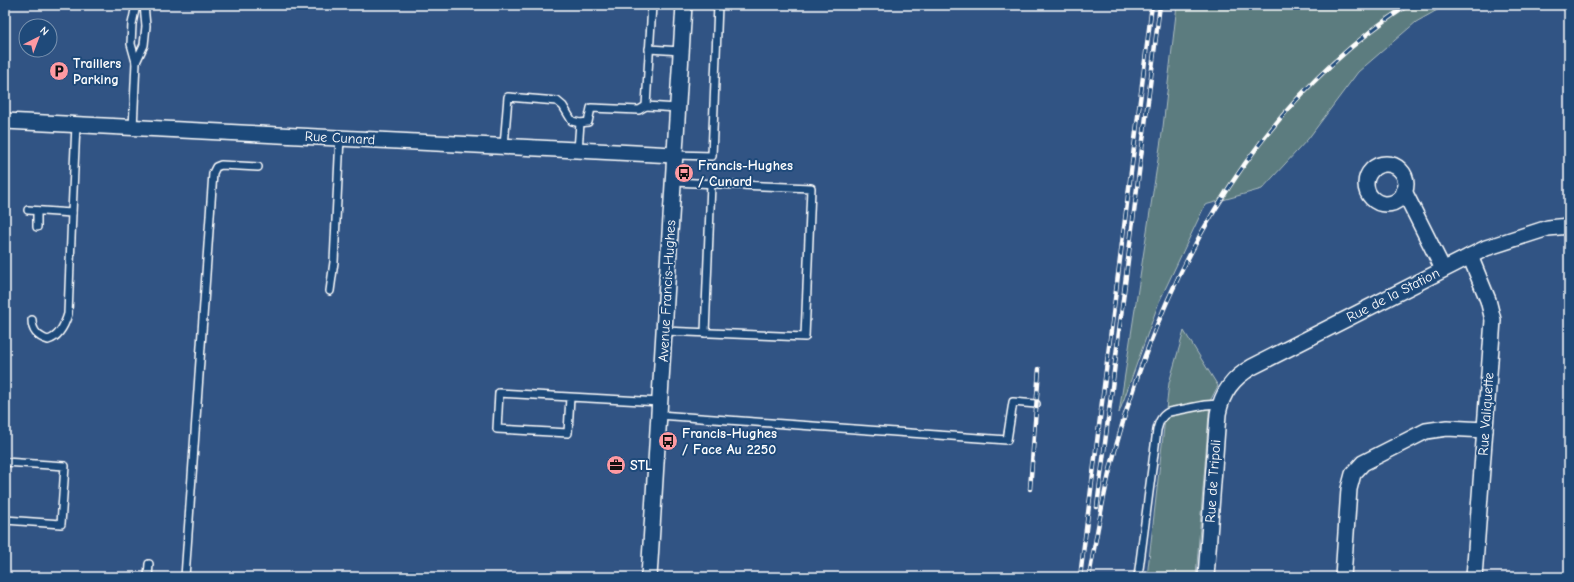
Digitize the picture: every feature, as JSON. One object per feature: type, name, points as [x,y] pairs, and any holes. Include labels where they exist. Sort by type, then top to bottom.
[{"type":"street","name":"Avenue Francis-Hughes","points":[[649,577],[684,5]]},
{"type":"street","name":"Rue Cunard","points":[[5,121],[674,155]]},
{"type":"street","points":[[1404,191],[1444,269]]},
{"type":"street","name":"Rue de la Station","points":[[1228,387],[1239,375],[1252,366],[1486,248],[1548,228],[1569,226]]},
{"type":"street","name":"Rue Valiquette","points":[[1470,256],[1488,300],[1493,320],[1474,577]]},
{"type":"street","name":"Rue de Tripoli","points":[[1206,577],[1219,404],[1228,387]]},
{"type":"street","points":[[1342,577],[1349,489],[1354,474],[1364,463],[1426,431],[1447,428],[1485,430]]},
{"type":"lane","points":[[134,128],[136,62],[130,44],[136,5]]},
{"type":"lane","points":[[136,62],[144,45],[146,26],[144,5]]},
{"type":"lane","points":[[646,106],[652,5]]},
{"type":"lane","points":[[674,155],[712,156],[718,5]]},
{"type":"lane","points":[[649,49],[681,51]]},
{"type":"lane","points":[[504,146],[508,97],[557,101],[564,106],[572,121],[580,122],[588,122],[591,108],[639,110],[646,106],[678,108]]},
{"type":"lane","points":[[578,150],[580,122]]},
{"type":"lane","points":[[32,320],[33,329],[36,333],[48,340],[56,335],[68,314],[76,125]]},
{"type":"lane","points":[[330,291],[334,262],[340,137]]},
{"type":"lane","points":[[185,577],[212,175],[216,167],[221,165],[258,167]]},
{"type":"lane","points":[[664,331],[805,337],[812,188],[673,182]]},
{"type":"lane","points":[[705,333],[711,184]]},
{"type":"lane","points":[[28,210],[72,213]]},
{"type":"lane","points":[[36,227],[37,211]]},
{"type":"lane","points":[[570,397],[568,433],[497,429],[499,393],[570,397],[660,409],[1007,440],[1013,402],[1036,404]]},
{"type":"lane","points":[[1138,577],[1159,423],[1164,414],[1169,412],[1205,405],[1219,404]]},
{"type":"lane","points":[[5,462],[65,466],[61,524],[5,520]]},
{"type":"lane","points":[[148,577],[149,564]]},
{"type":"green space","points":[[1177,5],[1446,5],[1416,22],[1358,72],[1308,139],[1262,189],[1205,205],[1159,302],[1119,413],[1163,127]]},
{"type":"green space","points":[[1184,331],[1218,386],[1210,401],[1196,577],[1147,577],[1169,383]]},
{"type":"railway","points":[[1080,577],[1152,5]]},
{"type":"railway","points":[[1097,507],[1160,5]]},
{"type":"railway","points":[[1089,577],[1106,487],[1128,406],[1152,339],[1180,273],[1215,210],[1254,151],[1300,97],[1351,48],[1408,5]]},
{"type":"railway","points":[[1030,489],[1039,369]]},
{"type":"place","name":"Traillers Parking","points":[[59,71]]},
{"type":"place","name":"Francis-Hughes / Cunard","points":[[684,173]]},
{"type":"place","name":"Francis-Hughes / Face Au 2250","points":[[668,441]]},
{"type":"place","name":"STL","points":[[616,465]]}]
